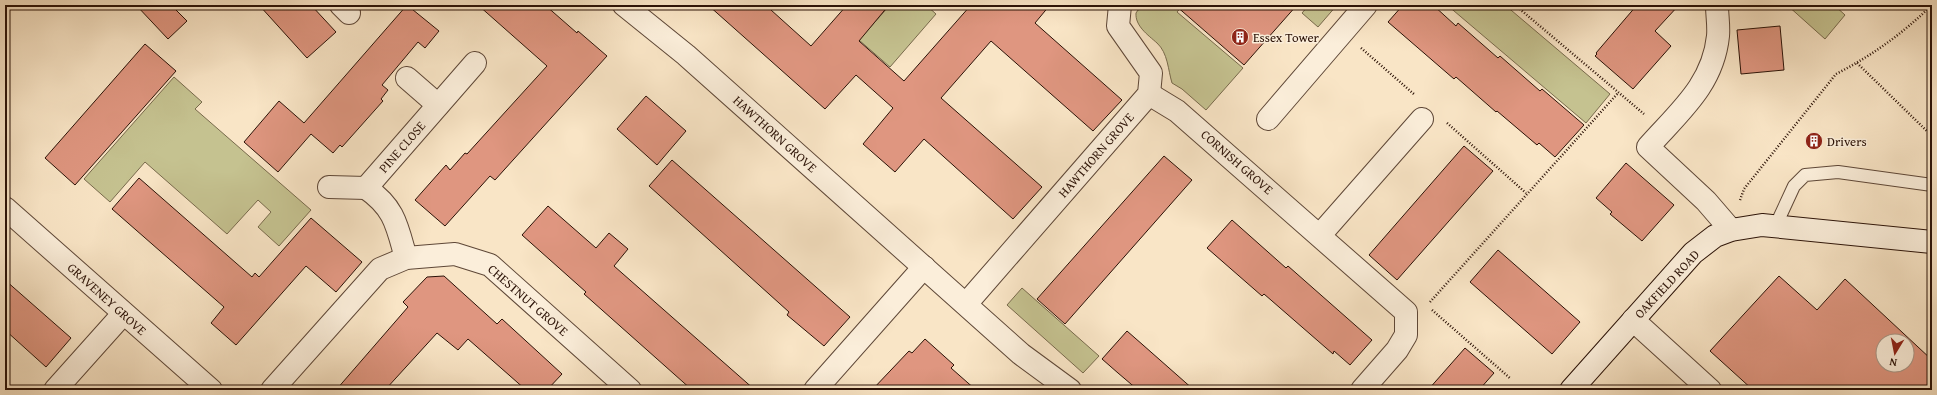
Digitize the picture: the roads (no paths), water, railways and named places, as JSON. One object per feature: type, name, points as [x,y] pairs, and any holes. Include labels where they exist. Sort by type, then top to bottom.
[{"type":"street","name":"HAWTHORN GROVE","points":[[624,5],[686,55],[1021,354],[1070,390]]},
{"type":"street","points":[[1120,5],[1118,26],[1151,73],[1149,94]]},
{"type":"street","points":[[1268,119],[1366,5]]},
{"type":"street","points":[[1717,5],[1718,35],[1712,65],[1700,90],[1648,147],[1706,201],[1731,230]]},
{"type":"street","name":"PINE CLOSE","points":[[366,188],[475,63]]},
{"type":"street","points":[[407,78],[438,105]]},
{"type":"street","name":"HAWTHORN GROVE","points":[[966,304],[1149,94]]},
{"type":"street","name":"CORNISH GROVE","points":[[1149,94],[1177,111],[1406,312],[1406,335],[1397,350],[1362,390]]},
{"type":"street","points":[[1320,236],[1422,119]]},
{"type":"street","points":[[329,187],[366,188],[381,199],[397,224],[406,258]]},
{"type":"street","name":"GRAVENEY GROVE","points":[[5,208],[123,314],[211,390]]},
{"type":"street","name":"OAKFIELD ROAD","points":[[1571,390],[1693,253],[1715,236],[1731,230],[1762,225],[1776,225],[1932,242]]},
{"type":"street","name":"CHESTNUT GROVE","points":[[272,390],[380,269],[406,258],[455,254],[490,265],[630,390]]},
{"type":"street","points":[[814,390],[924,267]]},
{"type":"street","points":[[55,390],[123,314]]},
{"type":"street","points":[[1632,320],[1710,390]]},
{"type":"lane","points":[[1776,225],[1794,186],[1805,175],[1838,172],[1932,185]]},
{"type":"place","name":"Essex Tower","points":[[1240,37]]},
{"type":"place","name":"Drivers","points":[[1814,141]]}]
